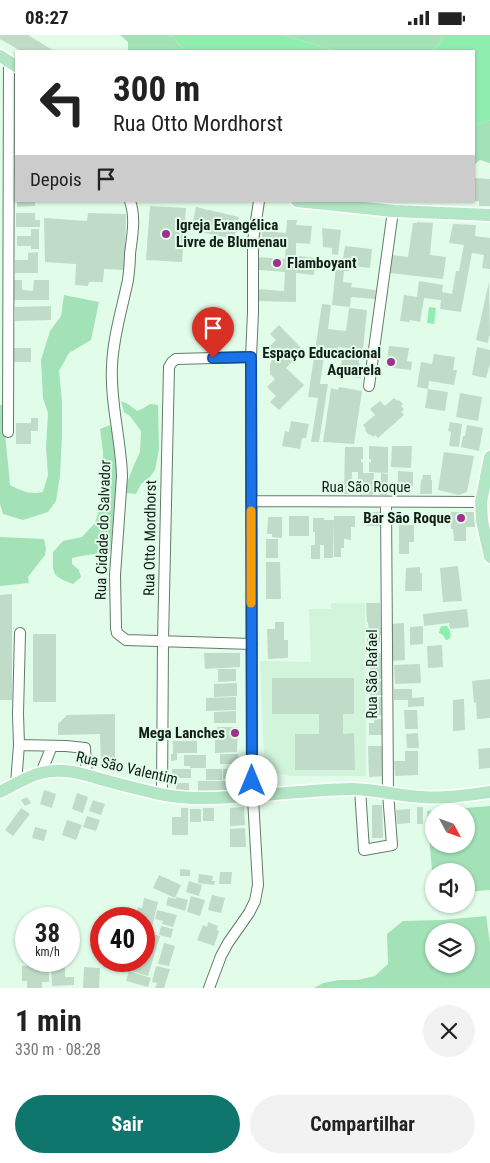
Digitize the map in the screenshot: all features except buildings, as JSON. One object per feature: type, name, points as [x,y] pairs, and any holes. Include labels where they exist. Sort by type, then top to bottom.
[{"type":"main road","points":[[307,202],[393,211],[490,215]]},
{"type":"main road","points":[[490,457],[481,502],[482,521],[488,538],[490,557]]},
{"type":"main road","name":"Rua São Valentim","points":[[0,792],[41,773],[59,770],[86,775],[162,795],[194,798],[252,796],[336,789],[360,789],[423,797],[490,793]]},
{"type":"street","points":[[8,61],[8,432]]},
{"type":"street","name":"Rua Cidade do Salvador","points":[[130,202],[133,221],[128,279],[116,333],[112,366],[112,387],[122,461],[115,575],[116,628],[118,633],[126,640],[252,644]]},
{"type":"street","points":[[208,988],[220,956],[255,901],[258,885],[252,796],[251,357],[254,241],[259,202]]},
{"type":"street","points":[[369,386],[393,211]]},
{"type":"street","name":"Rua Otto Mordhorst","points":[[162,795],[163,641],[169,367],[176,359],[251,357]]},
{"type":"street","name":"Rua São Roque","points":[[251,501],[481,502]]},
{"type":"street","name":"Rua São Rafael","points":[[360,789],[364,850],[392,845],[388,793],[386,502]]},
{"type":"street","points":[[16,784],[19,745],[20,633]]},
{"type":"street","points":[[19,745],[85,748],[86,775]]},
{"type":"street","points":[[41,773],[52,746]]},
{"type":"shaded area","points":[[120,35],[170,35],[185,50],[128,50],[128,42]]},
{"type":"shaded area","points":[[170,35],[283,35],[334,50],[185,50]]},
{"type":"shaded area","points":[[283,35],[442,35],[441,42],[432,50],[334,50]]},
{"type":"shaded area","points":[[442,35],[490,35],[490,120],[475,126],[475,50],[432,50],[441,42]]},
{"type":"shaded area","points":[[490,120],[490,163],[480,160],[475,164],[475,126]]},
{"type":"shaded area","points":[[64,295],[99,302],[91,340],[69,353],[59,371],[62,402],[62,436],[60,476],[56,501],[48,512],[23,520],[3,514],[0,504],[0,405],[3,405],[10,485],[26,492],[43,492],[48,475],[46,448],[48,413],[43,398],[41,360],[50,331],[61,316]]},
{"type":"shaded area","points":[[429,307],[436,308],[434,324],[427,323]]},
{"type":"shaded area","points":[[121,401],[137,411],[150,404],[158,405],[159,449],[155,470],[141,484],[136,494],[127,493],[126,486],[140,452],[141,431],[130,416],[124,412]]},
{"type":"shaded area","points":[[110,425],[114,440],[116,491],[110,551],[72,558],[72,564],[79,570],[81,577],[73,584],[61,579],[55,573],[53,552],[63,541],[82,537],[95,523],[102,501],[103,451],[100,429]]},
{"type":"shaded area","points":[[0,537],[44,539],[45,555],[28,577],[29,583],[0,586]]},
{"type":"shaded area","points":[[331,603],[365,603],[366,776],[290,776],[278,773],[272,769],[264,757],[260,661],[311,662],[309,609],[331,609]]},
{"type":"shaded area","points":[[442,626],[447,626],[450,632],[451,635],[448,640],[439,633]]},
{"type":"shaded area","points":[[490,806],[490,890],[475,891],[475,863],[431,863],[430,853],[475,853],[475,807]]},
{"type":"shaded area","points":[[486,916],[490,943],[490,988],[314,988],[323,983],[339,980],[358,980],[375,976],[388,964],[387,934],[403,921]]},
{"type":"slow traffic","points":[[251,511],[251,603]]},
{"type":"place","name":"Igreja Evangélica Livre de Blumenau","points":[[166,234]]},
{"type":"place","name":"Flamboyant","points":[[277,263]]},
{"type":"place","name":"Espaço Educacional Aquarela","points":[[391,362]]},
{"type":"place","name":"Bar São Roque","points":[[461,518]]},
{"type":"place","name":"Mega Lanches","points":[[235,733]]},
{"type":"route","points":[[213,358],[251,357],[252,781]]}]
